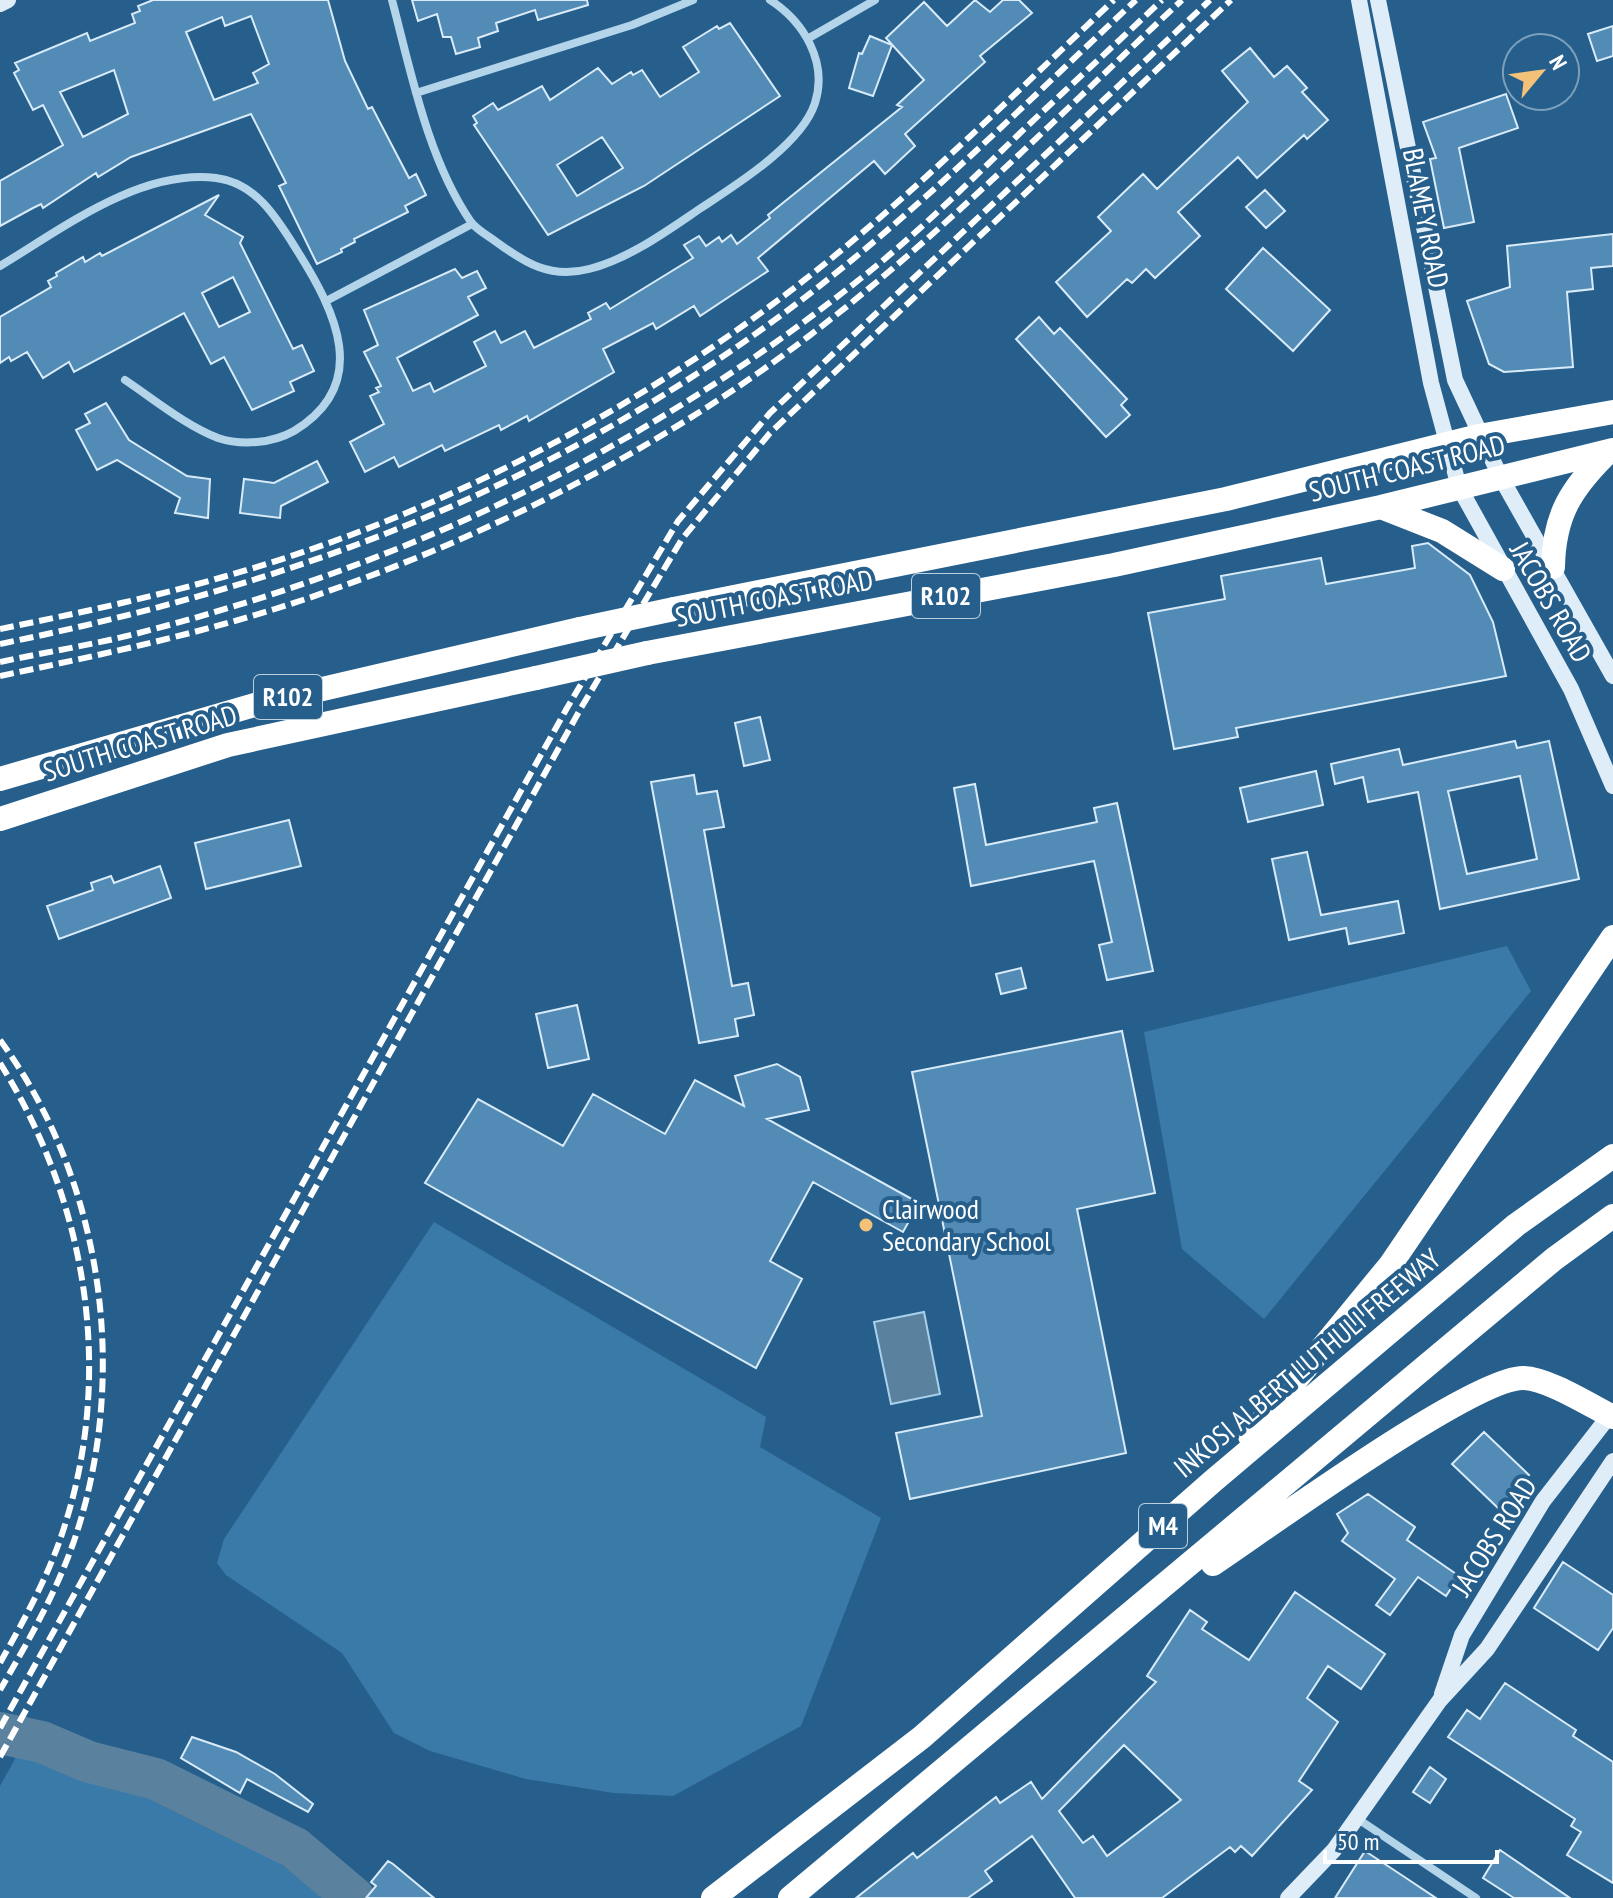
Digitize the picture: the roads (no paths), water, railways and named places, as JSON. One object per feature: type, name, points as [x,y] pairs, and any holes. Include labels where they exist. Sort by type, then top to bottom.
[{"type":"highway","name":"SOUTH COAST ROAD","points":[[0,779],[258,704],[580,629],[1226,499],[1479,436],[1613,412]]},
{"type":"highway","name":"SOUTH COAST ROAD","points":[[0,819],[228,745],[647,653],[1114,565],[1381,507],[1611,451]]},
{"type":"highway","points":[[1553,567],[1554,534],[1564,506],[1611,451]]},
{"type":"highway","points":[[1381,507],[1442,531],[1503,569]]},
{"type":"highway","points":[[1213,1481],[1391,1264],[1613,937]]},
{"type":"highway","name":"INKOSI ALBERT LUTHULI FREEWAY","points":[[713,1898],[922,1737],[1213,1481],[1516,1225],[1613,1156]]},
{"type":"highway","name":"M4","points":[[790,1898],[1119,1627],[1554,1259],[1613,1216]]},
{"type":"highway","points":[[1119,1627],[1476,1393],[1509,1380],[1526,1378],[1612,1414]]},
{"type":"street","points":[[0,4],[8,0]]},
{"type":"street","points":[[392,0],[416,93],[442,163],[472,224],[529,265],[545,270],[587,270],[629,253],[732,188],[805,124],[819,88],[809,38],[770,0]]},
{"type":"street","points":[[416,93],[632,25],[693,0]]},
{"type":"street","points":[[809,38],[875,0]]},
{"type":"street","name":"BLAMEY ROAD","points":[[1359,0],[1431,383],[1446,444]]},
{"type":"street","name":"BLAMEY ROAD","points":[[1378,0],[1446,349],[1479,436]]},
{"type":"street","points":[[0,266],[129,194],[158,184],[216,178],[244,186],[275,215],[328,300],[340,340],[335,387],[307,423],[289,434],[265,441],[220,439],[196,428],[125,380]]},
{"type":"street","points":[[328,300],[472,224]]},
{"type":"street","name":"JACOBS ROAD","points":[[1479,436],[1613,676]]},
{"type":"street","name":"JACOBS ROAD","points":[[1446,444],[1459,487],[1571,689],[1613,786]]},
{"type":"street","name":"JACOBS ROAD","points":[[1440,1700],[1462,1635],[1543,1501],[1612,1414]]},
{"type":"street","name":"JACOBS ROAD","points":[[1288,1898],[1322,1865],[1358,1819],[1440,1700],[1487,1649],[1613,1461]]},
{"type":"street","points":[[1358,1819],[1476,1898]]},
{"type":"waterway","points":[[0,1733],[42,1742],[89,1762],[156,1779],[295,1848],[354,1898]]},
{"type":"railway","points":[[0,629],[168,592],[300,553],[377,525],[451,493],[596,420],[733,333],[840,252],[959,146],[1114,0]]},
{"type":"railway","points":[[0,644],[105,621],[304,563],[400,528],[494,487],[585,441],[676,387],[765,327],[863,251],[956,170],[1136,0]]},
{"type":"railway","points":[[0,662],[154,629],[345,569],[525,492],[612,446],[697,395],[779,340],[881,262],[1162,0]]},
{"type":"railway","points":[[0,676],[213,627],[337,588],[399,565],[523,511],[642,447],[755,375],[858,297],[1000,173],[1182,0]]},
{"type":"railway","points":[[0,1728],[567,708],[678,521],[770,413],[1210,0]]},
{"type":"railway","points":[[0,1757],[581,708],[682,539],[770,433],[1231,0]]},
{"type":"railway","points":[[0,1040],[35,1094],[62,1153],[83,1214],[96,1277],[102,1341],[101,1406],[93,1470],[77,1532],[52,1593],[0,1690]]},
{"type":"railway","points":[[0,1063],[30,1117],[54,1173],[72,1231],[84,1290],[89,1350],[87,1411],[79,1471],[63,1531],[43,1582],[0,1663]]},
{"type":"place","name":"Clairwood Secondary School","points":[[866,1225]]}]
